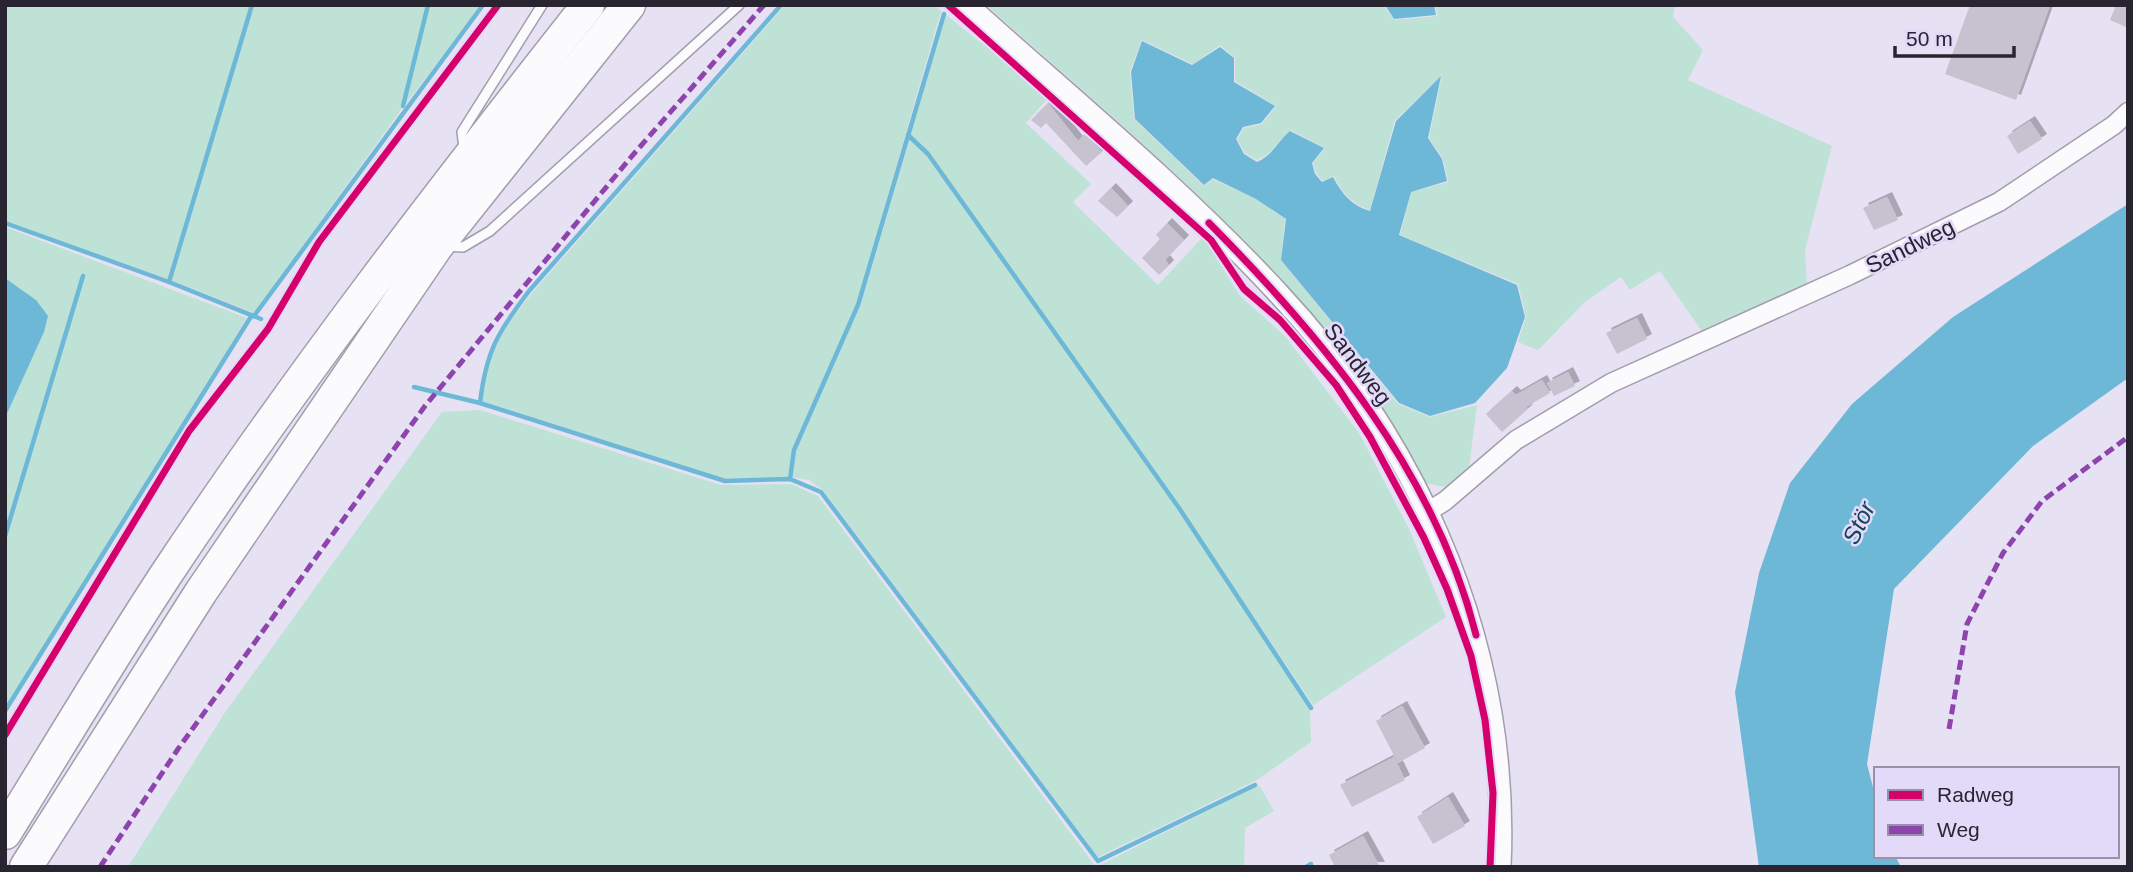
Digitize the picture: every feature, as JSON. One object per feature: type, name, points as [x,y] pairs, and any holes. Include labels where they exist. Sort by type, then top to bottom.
[{"type":"highway","points":[[5,833],[175,562],[274,419],[466,160],[589,5]]},
{"type":"highway","points":[[26,867],[201,592],[437,246],[629,5]]},
{"type":"street","name":"Sandweg","points":[[967,5],[1196,211],[1280,295],[1346,377],[1384,432],[1429,510],[1462,593],[1490,694],[1500,766],[1500,867]]},
{"type":"street","name":"Sandweg","points":[[1429,510],[1445,502],[1516,440],[1611,383],[1862,269],[1999,202],[2114,125],[2128,112]]},
{"type":"lane","points":[[466,160],[462,132],[542,5]]},
{"type":"lane","points":[[437,246],[463,247],[490,231],[739,5]]},
{"type":"green space","points":[[5,5],[251,5],[168,279],[5,221]]},
{"type":"green space","points":[[254,5],[427,5],[401,110],[254,313],[171,280]]},
{"type":"green space","points":[[429,5],[481,5],[405,105]]},
{"type":"green space","points":[[785,5],[935,5],[941,11],[857,303],[792,449],[788,477],[725,479],[482,401],[492,355],[504,331],[521,307]]},
{"type":"green space","points":[[986,5],[1383,5],[1394,20],[1438,16],[1435,5],[1675,5],[1673,17],[1703,50],[1688,80],[1832,146],[1805,250],[1807,286],[1704,334],[1660,271],[1630,290],[1621,277],[1585,302],[1538,350],[1518,342],[1526,317],[1518,284],[1400,235],[1411,192],[1448,182],[1443,159],[1429,138],[1442,75],[1395,120],[1370,210],[1348,197],[1334,176],[1323,181],[1316,173],[1313,163],[1325,148],[1291,130],[1271,151],[1257,160],[1245,153],[1237,139],[1244,128],[1262,124],[1276,106],[1235,81],[1235,58],[1220,45],[1193,64],[1142,40],[1130,71],[1134,119],[1204,186],[1213,179],[1256,199],[1285,219],[1281,260],[1398,404],[1430,417],[1477,405],[1469,468],[1446,487],[1425,483],[1347,360],[1292,292],[1182,180]]},
{"type":"green space","points":[[946,15],[1049,97],[1026,123],[1091,184],[1073,202],[1158,285],[1203,237],[1240,296],[1285,336],[1359,433],[1409,529],[1446,617],[1313,705],[1180,508],[929,153],[910,135]]},
{"type":"green space","points":[[910,138],[926,155],[1178,509],[1310,710],[1311,742],[1257,780],[1098,857],[823,490],[809,480],[792,477],[795,450],[860,306]]},
{"type":"green space","points":[[5,227],[247,318],[5,711],[5,541],[84,276],[5,531],[5,418],[44,332],[36,300],[5,278]]},
{"type":"green space","points":[[480,410],[721,485],[791,484],[818,496],[1096,867],[128,867],[224,714],[442,412]]},
{"type":"green space","points":[[1259,785],[1274,811],[1245,828],[1244,867],[1103,867],[1102,864]]},
{"type":"water","points":[[1385,5],[1434,5],[1436,15],[1394,19]]},
{"type":"water","points":[[1142,41],[1192,65],[1220,47],[1234,58],[1234,82],[1275,106],[1261,123],[1243,127],[1236,139],[1244,154],[1257,162],[1267,156],[1290,131],[1324,148],[1312,163],[1315,174],[1322,182],[1333,177],[1348,198],[1370,211],[1396,121],[1441,76],[1428,138],[1442,159],[1447,181],[1411,192],[1399,235],[1517,285],[1525,317],[1507,368],[1475,403],[1430,416],[1399,403],[1281,260],[1286,219],[1256,199],[1213,178],[1204,185],[1135,119],[1131,72]]},
{"type":"water","name":"Stör","points":[[2128,204],[2128,378],[2033,446],[1894,589],[1867,764],[1874,791],[1874,858],[1896,858],[1901,867],[1759,867],[1735,692],[1759,573],[1790,483],[1852,404],[1953,317]]},
{"type":"water","points":[[5,278],[36,300],[48,316],[44,332],[5,418]]},
{"type":"building","points":[[1970,5],[2050,5],[2016,100],[1945,74]]},
{"type":"building","points":[[2116,5],[2128,5],[2128,28],[2110,20]]},
{"type":"building","points":[[1048,103],[1078,141],[1085,134],[1102,152],[1086,166],[1046,123],[1041,128],[1031,120]]},
{"type":"building","points":[[2030,121],[2042,139],[2018,154],[2007,136]]},
{"type":"building","points":[[1111,188],[1128,206],[1117,217],[1098,201]]},
{"type":"building","points":[[1887,197],[1898,220],[1874,230],[1863,208]]},
{"type":"building","points":[[1167,223],[1184,240],[1165,260],[1169,265],[1159,275],[1142,258],[1160,239],[1156,235]]},
{"type":"building","points":[[1637,318],[1647,339],[1617,354],[1606,333]]},
{"type":"building","points":[[1568,372],[1575,386],[1554,396],[1547,383]]},
{"type":"building","points":[[1542,380],[1550,393],[1526,407],[1528,409],[1502,432],[1486,414],[1512,391],[1516,395]]},
{"type":"building","points":[[1402,706],[1425,748],[1398,763],[1376,721]]},
{"type":"building","points":[[1394,757],[1405,780],[1352,807],[1340,785]]},
{"type":"building","points":[[1448,797],[1465,826],[1433,844],[1417,817]]},
{"type":"building","points":[[1363,836],[1380,867],[1335,867],[1329,855]]},
{"type":"waterway","points":[[169,282],[252,5]]},
{"type":"waterway","points":[[403,106],[428,5]]},
{"type":"waterway","points":[[254,316],[483,5]]},
{"type":"waterway","points":[[480,403],[486,369],[495,343],[529,291],[781,5]]},
{"type":"waterway","points":[[790,479],[794,450],[858,305],[944,14]]},
{"type":"waterway","points":[[908,135],[928,154],[1179,508],[1311,708]]},
{"type":"waterway","points":[[5,223],[169,282],[261,319]]},
{"type":"waterway","points":[[5,536],[83,276]]},
{"type":"waterway","points":[[5,711],[252,315]]},
{"type":"waterway","points":[[414,387],[480,403],[725,481],[790,479],[821,492],[1098,861],[1255,785]]},
{"type":"waterway","points":[[1306,867],[1311,864]]},
{"type":"marked path","points":[[100,867],[178,749],[425,406],[632,156],[764,5]]},
{"type":"marked path","points":[[1949,729],[1967,624],[2003,553],[2042,501],[2128,437]]},
{"type":"cycle path","points":[[5,735],[189,431],[268,329],[319,242],[498,5]]},
{"type":"cycle path","points":[[948,5],[1211,240],[1244,289],[1280,320],[1336,385],[1370,437],[1424,538],[1447,589],[1471,656],[1485,720],[1493,793],[1490,867]]},
{"type":"cycle path","points":[[1209,223],[1293,313],[1370,411],[1404,464],[1433,518],[1457,575],[1476,635]]}]
